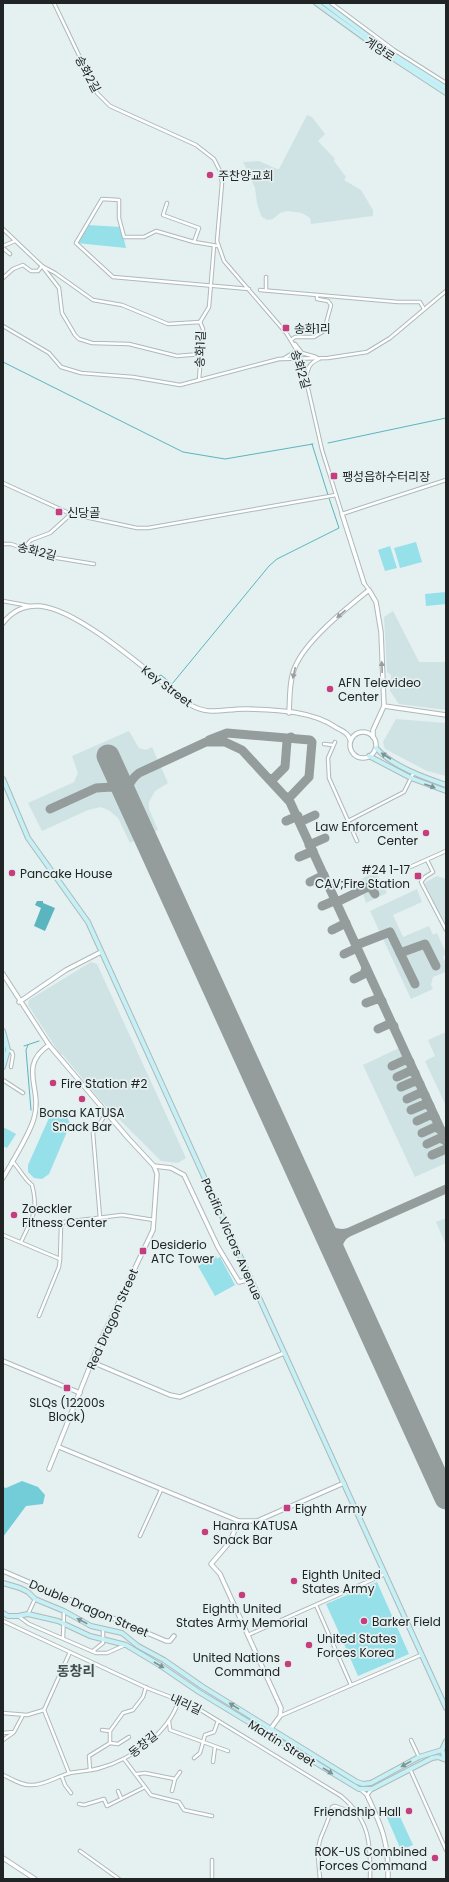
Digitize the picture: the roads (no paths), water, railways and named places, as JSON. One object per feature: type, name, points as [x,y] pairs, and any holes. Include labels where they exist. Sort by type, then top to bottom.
[{"type":"main road","name":"계양로","points":[[316,3],[385,53],[446,93]]},
{"type":"main road","points":[[324,3],[389,52],[446,88]]},
{"type":"main road","points":[[376,748],[381,753],[414,772],[446,785]]},
{"type":"main road","points":[[370,756],[411,778],[446,791]]},
{"type":"main road","name":"Pacific Victors Avenue","points":[[3,779],[28,838],[88,922],[446,1708]]},
{"type":"main road","points":[[3,1031],[3,1058]]},
{"type":"main road","points":[[3,1067],[8,1050],[4,1039]]},
{"type":"main road","name":"Martin Street","points":[[3,1584],[20,1588],[28,1592],[35,1599],[64,1611],[91,1626],[122,1633],[144,1650],[164,1660],[203,1687],[363,1784],[371,1783],[419,1757],[442,1750]]},
{"type":"main road","points":[[3,1613],[8,1616],[28,1614]]},
{"type":"main road","name":"Martin Street","points":[[28,1614],[63,1622],[90,1636],[126,1645],[267,1734],[359,1789]]},
{"type":"main road","points":[[446,1741],[442,1750],[443,1756],[446,1760]]},
{"type":"main road","points":[[359,1789],[372,1789],[432,1758],[438,1757],[446,1760]]},
{"type":"street","name":"송화2길","points":[[54,3],[96,93],[102,99],[110,106],[196,145],[214,159],[220,171],[222,182],[218,246],[224,260],[291,339],[300,359],[322,450],[342,514]]},
{"type":"street","points":[[331,3],[394,50],[446,83]]},
{"type":"street","points":[[218,246],[194,242],[156,231],[144,237],[124,237],[119,218],[119,200],[102,199],[76,243],[113,277],[249,289]]},
{"type":"street","points":[[167,203],[163,215],[199,228],[194,242]]},
{"type":"street","name":"송화1길","points":[[3,229],[42,266],[55,273],[93,300],[122,305],[168,324],[200,322],[203,329],[199,380],[283,359],[356,355],[372,350],[390,338],[446,291]]},
{"type":"street","points":[[10,254],[3,247],[16,240]]},
{"type":"street","points":[[200,322],[209,307],[214,246]]},
{"type":"street","points":[[3,278],[13,269],[23,265],[31,271],[38,271],[42,266],[59,288],[62,313],[75,335],[79,338],[92,343],[129,344],[178,356],[200,354]]},
{"type":"street","points":[[266,277],[266,290]]},
{"type":"street","points":[[260,290],[398,302],[420,302],[424,309]]},
{"type":"street","points":[[317,295],[317,299],[328,301],[331,305],[324,331],[314,337],[295,337],[291,339],[302,353],[321,358]]},
{"type":"street","points":[[3,326],[49,353],[61,366],[81,373],[133,378],[180,385],[199,380]]},
{"type":"street","points":[[283,359],[296,351]]},
{"type":"street","points":[[306,380],[308,368],[311,363],[321,358]]},
{"type":"street","points":[[348,735],[350,740],[350,749],[354,755],[360,758],[370,756],[376,748],[373,730],[384,706],[381,632],[376,602],[364,583],[342,514],[446,480]]},
{"type":"street","points":[[3,483],[71,514],[127,527],[148,528],[336,495]]},
{"type":"street","points":[[24,548],[32,540],[50,533],[71,514]]},
{"type":"street","name":"송화2길","points":[[3,544],[24,548],[45,556],[94,564]]},
{"type":"street","points":[[289,713],[293,674],[297,662],[331,622],[369,590]]},
{"type":"street","points":[[3,601],[32,606]]},
{"type":"street","points":[[3,623],[16,611],[32,606]]},
{"type":"street","name":"Key Street","points":[[32,606],[40,606],[62,612],[86,624],[189,704],[201,710],[212,712],[248,709],[320,718],[348,735]]},
{"type":"street","points":[[384,706],[446,715]]},
{"type":"street","points":[[350,740],[359,732],[373,730]]},
{"type":"street","points":[[367,732],[373,737]]},
{"type":"street","points":[[348,735],[354,736]]},
{"type":"street","points":[[335,742],[328,758],[328,772],[357,841]]},
{"type":"street","points":[[324,744],[333,745]]},
{"type":"street","points":[[348,821],[404,792],[414,772]]},
{"type":"street","points":[[408,868],[446,851]]},
{"type":"street","points":[[427,860],[433,872],[425,877],[421,882],[446,930]]},
{"type":"street","points":[[19,1002],[66,970],[101,952]]},
{"type":"street","points":[[3,974],[19,1002],[49,1045],[106,1114],[154,1166],[171,1168],[184,1175],[218,1247],[239,1282],[250,1279]]},
{"type":"street","points":[[3,1178],[34,1118],[36,1104],[32,1070],[33,1062],[38,1054],[49,1045]]},
{"type":"street","points":[[8,1050],[12,1052],[13,1055],[11,1067]]},
{"type":"street","points":[[3,1080],[23,1093]]},
{"type":"street","points":[[100,1218],[93,1133],[106,1114]]},
{"type":"street","points":[[12,1161],[18,1167],[24,1179],[32,1185],[35,1195],[36,1208],[21,1242]]},
{"type":"street","name":"Red Dragon Street","points":[[49,1469],[92,1362],[131,1275],[149,1241],[154,1220],[158,1174],[154,1166]]},
{"type":"street","points":[[39,1316],[59,1267],[61,1226],[64,1222],[122,1215],[154,1220]]},
{"type":"street","points":[[3,1235],[60,1259]]},
{"type":"street","points":[[92,1362],[170,1395],[180,1397],[284,1353]]},
{"type":"street","points":[[3,1361],[80,1393]]},
{"type":"street","points":[[59,1447],[239,1522],[257,1521],[344,1483]]},
{"type":"street","points":[[140,1536],[161,1490]]},
{"type":"street","points":[[239,1522],[229,1543],[211,1564],[220,1574],[281,1708],[280,1716],[267,1734]]},
{"type":"street","name":"Double Dragon Street","points":[[3,1571],[166,1641],[170,1641],[174,1636]]},
{"type":"street","points":[[248,1635],[385,1574]]},
{"type":"street","points":[[28,1614],[35,1599]]},
{"type":"street","points":[[316,1605],[351,1685]]},
{"type":"street","points":[[64,1611],[64,1639]]},
{"type":"street","points":[[18,1616],[29,1624],[92,1651],[107,1653],[126,1645]]},
{"type":"street","name":"내리길","points":[[3,1621],[146,1687],[194,1706],[334,1791],[355,1810],[363,1823],[370,1844],[370,1879]]},
{"type":"street","points":[[92,1651],[103,1643],[103,1629]]},
{"type":"street","points":[[69,1773],[44,1710],[70,1652]]},
{"type":"street","points":[[280,1716],[422,1655]]},
{"type":"street","points":[[110,1743],[110,1731],[123,1713],[133,1710],[142,1697],[146,1687]]},
{"type":"street","name":"동창길","points":[[3,1776],[26,1785],[34,1786],[62,1777],[69,1773],[99,1768],[124,1759],[146,1744],[168,1720],[179,1700]]},
{"type":"street","points":[[3,1713],[23,1715],[44,1710]]},
{"type":"street","points":[[3,1738],[14,1732],[23,1715]]},
{"type":"street","points":[[168,1720],[170,1730],[228,1751]]},
{"type":"street","points":[[194,1758],[200,1753],[205,1735],[214,1732],[218,1721]]},
{"type":"street","points":[[102,1730],[110,1731]]},
{"type":"street","points":[[3,1733],[14,1732]]},
{"type":"street","points":[[90,1770],[89,1756],[110,1743],[118,1744],[129,1737]]},
{"type":"street","points":[[411,1740],[419,1757]]},
{"type":"street","points":[[213,1762],[215,1747]]},
{"type":"street","points":[[124,1759],[137,1774],[151,1795],[179,1802],[184,1810],[212,1816]]},
{"type":"street","points":[[410,1769],[446,1850]]},
{"type":"street","points":[[172,1791],[175,1779],[180,1772]]},
{"type":"street","points":[[137,1774],[145,1773],[175,1779]]},
{"type":"street","points":[[62,1777],[65,1785],[71,1793]]},
{"type":"street","points":[[79,1804],[84,1805],[104,1798],[107,1806],[145,1787]]},
{"type":"street","points":[[359,1789],[367,1795],[385,1838],[388,1856],[388,1879]]},
{"type":"street","points":[[367,1795],[372,1789]]},
{"type":"street","points":[[118,1792],[121,1798]]},
{"type":"street","points":[[320,1879],[319,1850],[321,1837],[326,1829],[332,1807],[335,1806],[352,1812],[355,1810]]},
{"type":"street","points":[[80,1851],[119,1879]]},
{"type":"street","points":[[3,1858],[35,1879]]},
{"type":"street","points":[[212,1860],[212,1879]]},
{"type":"waterway","points":[[3,362],[183,452],[225,459],[313,444]]},
{"type":"waterway","points":[[328,443],[446,418]]},
{"type":"waterway","points":[[312,444],[328,495]]},
{"type":"waterway","points":[[159,676],[161,675],[172,684],[269,566],[277,559],[339,528],[329,498]]},
{"type":"waterway","points":[[24,1046],[39,1041]]},
{"type":"waterway","points":[[28,1045],[26,1050],[31,1110]]},
{"type":"place","name":"주찬양교회","points":[[210,175]]},
{"type":"place","name":"송화1리","points":[[286,328]]},
{"type":"place","name":"팽성읍하수터리장","points":[[334,476]]},
{"type":"place","name":"신당골","points":[[59,512]]},
{"type":"place","name":"AFN Televideo Center","points":[[330,689]]},
{"type":"place","name":"Law Enforcement Center","points":[[426,833]]},
{"type":"place","name":"Pancake House","points":[[12,873]]},
{"type":"place","name":"#24 1-17 CAV;Fire Station","points":[[418,876]]},
{"type":"place","name":"Fire Station #2","points":[[53,1083]]},
{"type":"place","name":"Bonsa KATUSA Snack Bar","points":[[82,1099]]},
{"type":"place","name":"Zoeckler Fitness Center","points":[[14,1215]]},
{"type":"place","name":"Desiderio ATC Tower","points":[[143,1251]]},
{"type":"place","name":"SLQs (12200s Block)","points":[[67,1388]]},
{"type":"place","name":"Eighth Army","points":[[287,1508]]},
{"type":"place","name":"Hanra KATUSA Snack Bar","points":[[205,1532]]},
{"type":"place","name":"Eighth United States Army","points":[[294,1581]]},
{"type":"place","name":"Eighth United States Army Memorial","points":[[242,1595]]},
{"type":"place","name":"Barker Field","points":[[364,1621]]},
{"type":"place","name":"United States Forces Korea","points":[[309,1645]]},
{"type":"place","name":"United Nations Command","points":[[288,1664]]},
{"type":"place","name":"Friendship Hall","points":[[409,1811]]},
{"type":"place","name":"ROK-US Combined Forces Command","points":[[435,1858]]},
{"type":"district","name":"동창리","points":[[76,1671]]}]
